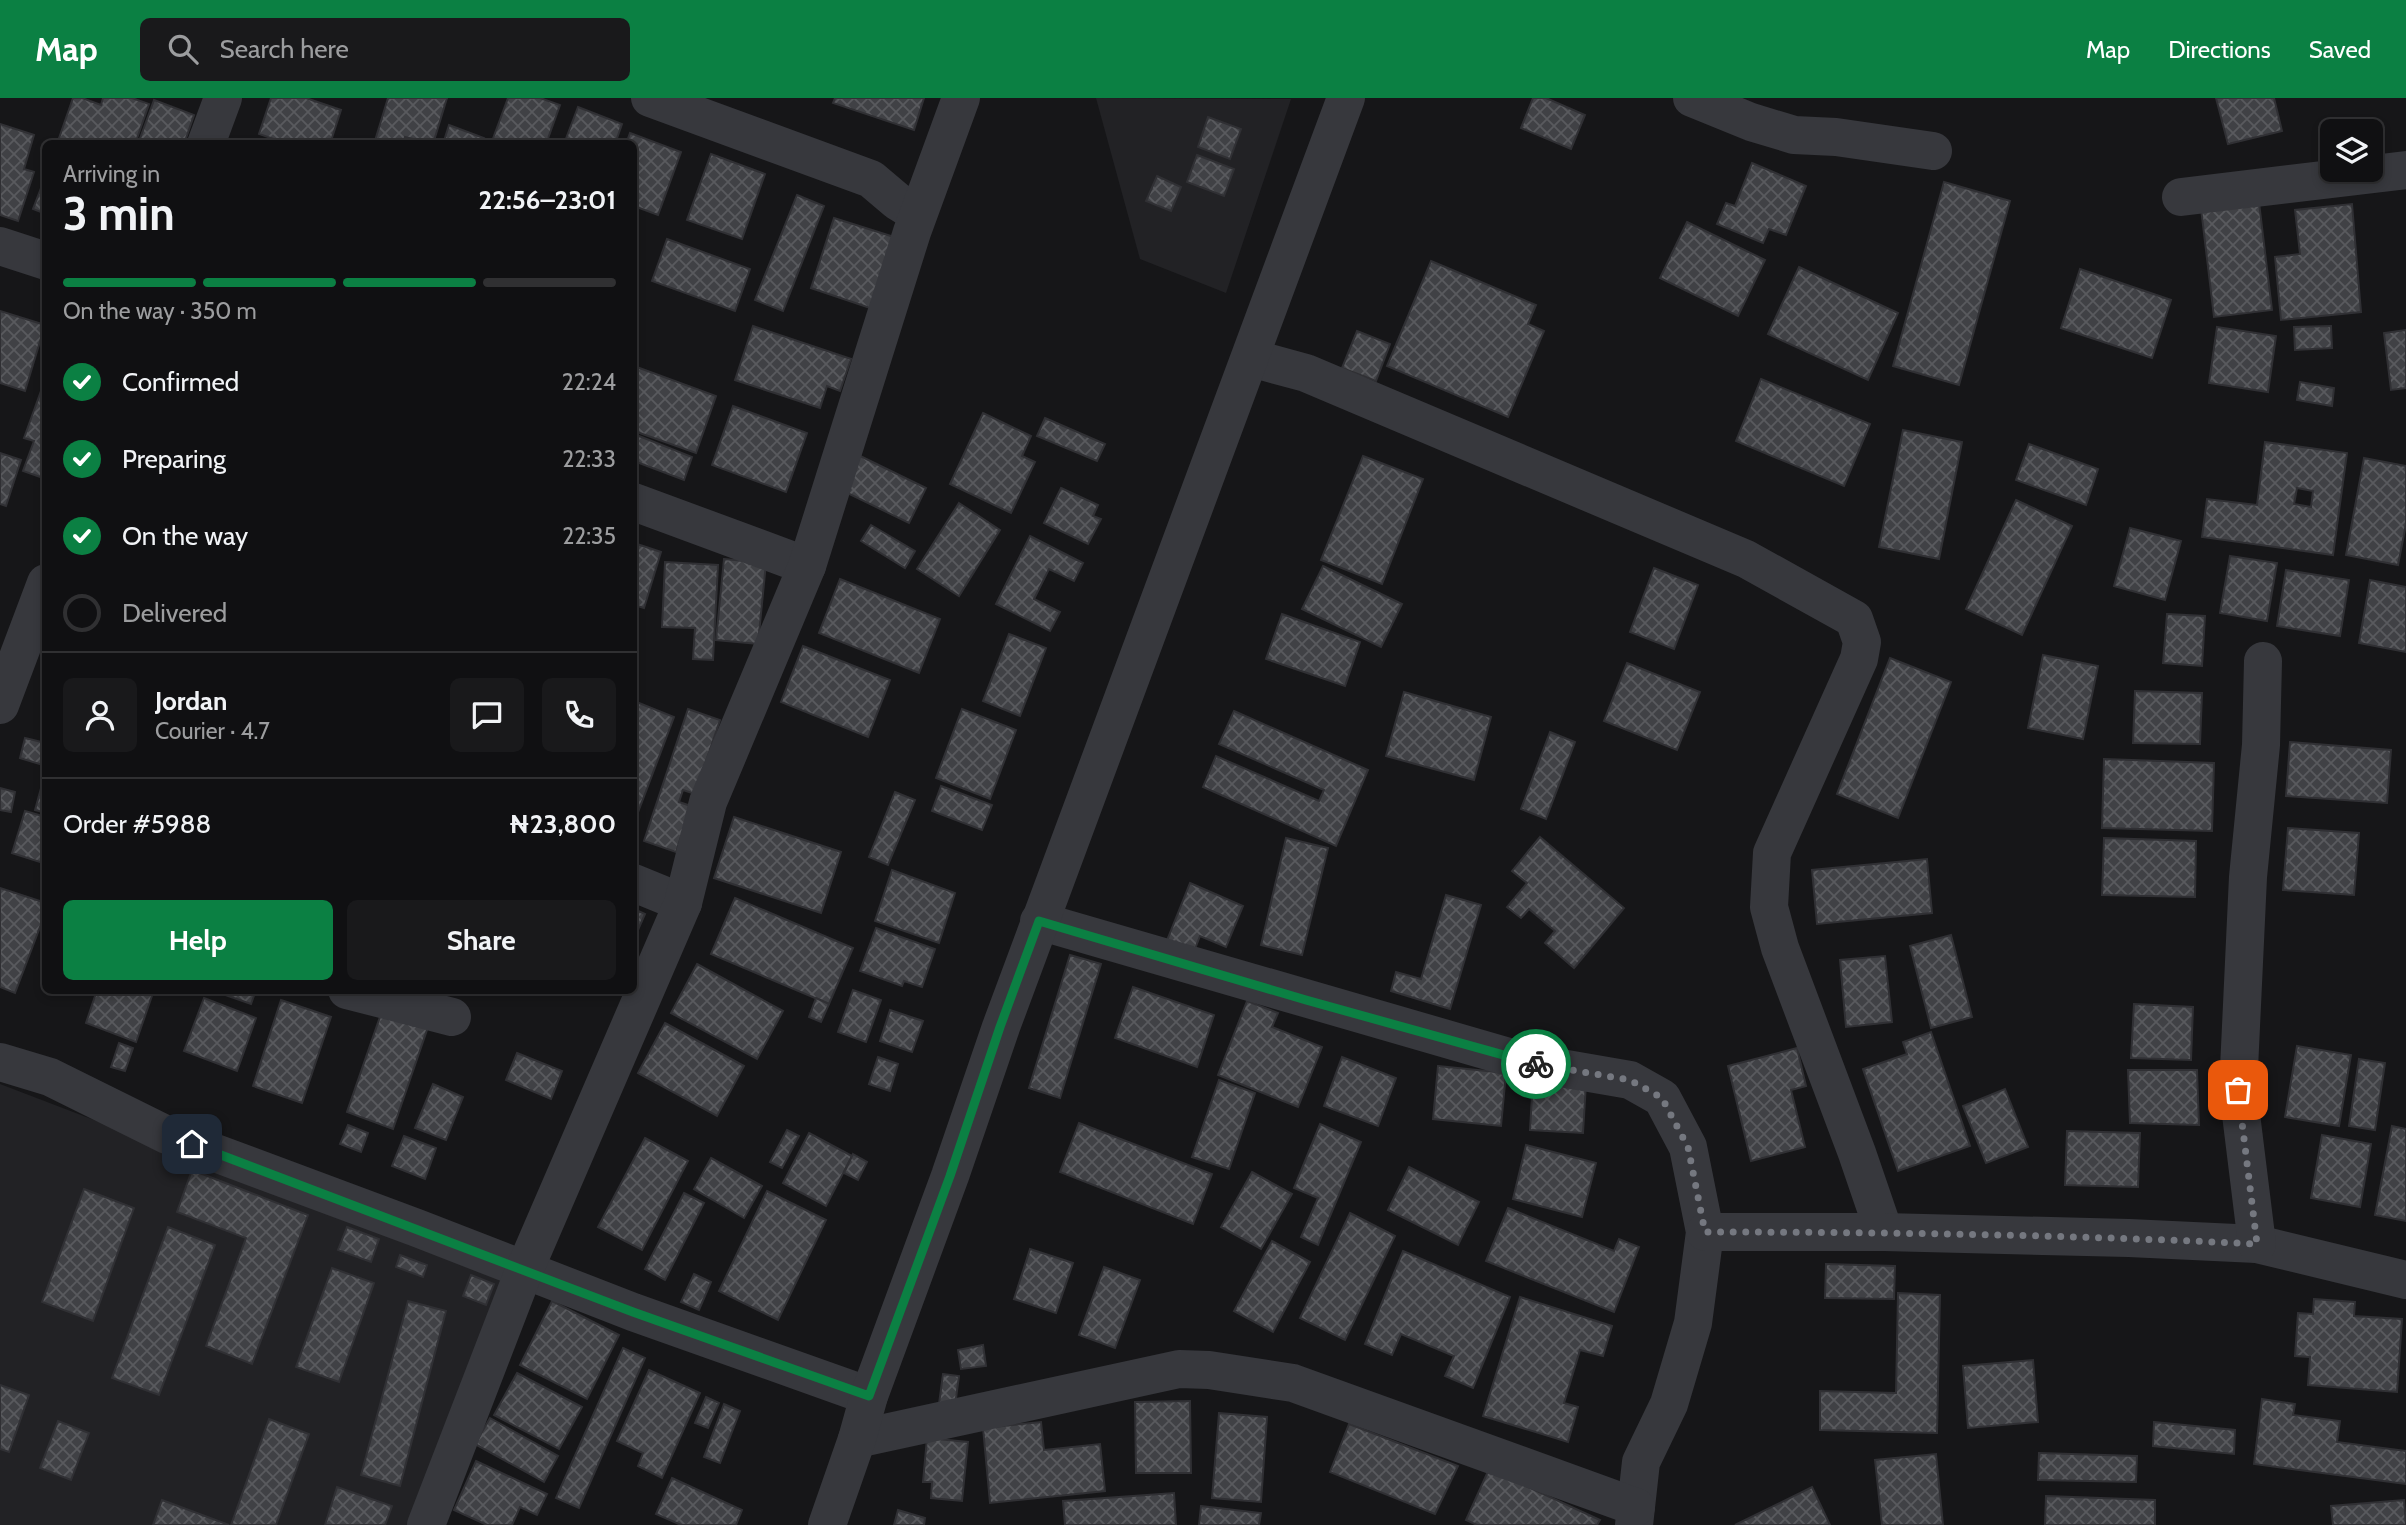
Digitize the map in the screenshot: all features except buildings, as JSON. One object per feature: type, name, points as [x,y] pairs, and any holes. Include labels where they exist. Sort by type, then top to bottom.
[{"type":"street","points":[[207,140],[223,98]]},
{"type":"street","points":[[650,98],[871,179],[897,201],[918,214]]},
{"type":"street","points":[[426,1525],[524,1271],[683,903],[708,802],[807,566],[918,214],[961,98]]},
{"type":"street","points":[[827,1525],[869,1396],[950,1176],[1000,1027],[1346,98]]},
{"type":"street","points":[[1692,98],[1751,122],[1794,135],[1836,137],[1933,151]]},
{"type":"street","points":[[2181,197],[2406,170]]},
{"type":"street","points":[[0,246],[42,260]]},
{"type":"street","points":[[1251,358],[1306,373],[1746,559],[1854,620],[1862,642],[1859,659],[1772,853],[1769,907],[1780,948],[1884,1232]]},
{"type":"street","points":[[637,503],[807,566]]},
{"type":"street","points":[[0,705],[42,594]]},
{"type":"street","points":[[2257,1244],[2238,1090],[2248,877],[2261,745],[2263,661]]},
{"type":"street","points":[[637,884],[683,903]]},
{"type":"street","points":[[857,1439],[1179,1368],[1209,1370],[1293,1382],[1635,1516],[1641,1462],[1669,1404],[1693,1323],[1705,1232],[1688,1147],[1662,1098],[1630,1080],[1526,1062],[1039,921]]},
{"type":"street","points":[[363,994],[452,1017]]},
{"type":"street","points":[[0,1062],[50,1077],[167,1135],[524,1271],[869,1396]]},
{"type":"street","points":[[1705,1232],[1884,1232],[2257,1244],[2406,1280]]},
{"type":"shaded area","points":[[1096,98],[1291,99],[1226,293],[1140,259]]},
{"type":"shaded area","points":[[0,1084],[515,1281],[413,1525],[0,1525]]},
{"type":"way so far","points":[[1536,1064],[1630,1080],[1662,1098],[1688,1147],[1705,1232],[1884,1232],[2257,1244],[2238,1090]]},
{"type":"route","points":[[192,1144],[633,1312],[869,1396],[950,1176],[1039,921],[1536,1064]]}]
